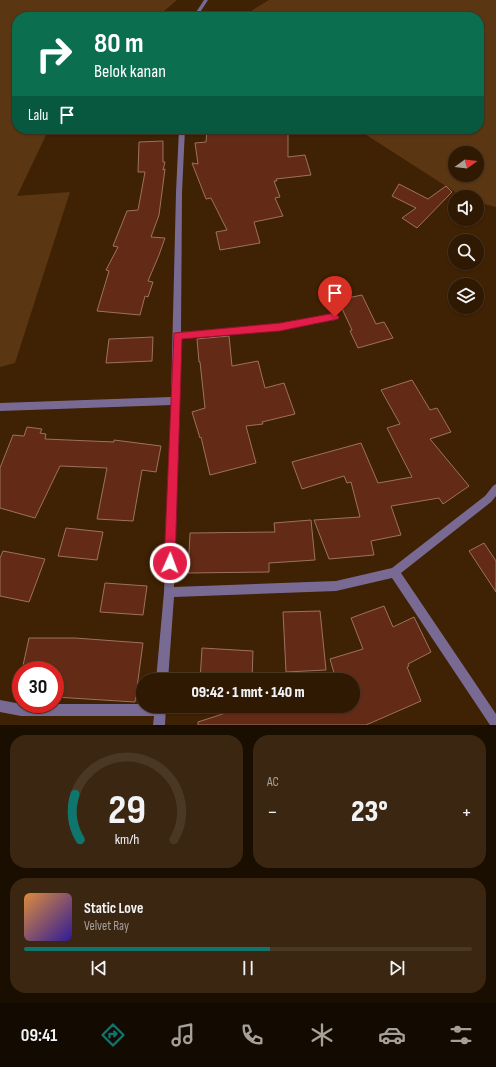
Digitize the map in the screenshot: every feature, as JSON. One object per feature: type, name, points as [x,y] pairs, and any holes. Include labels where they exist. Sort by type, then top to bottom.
[{"type":"street","points":[[198,12],[206,0]]},
{"type":"street","points":[[163,673],[169,592],[176,401],[182,134]]},
{"type":"street","points":[[177,336],[280,327],[335,317]]},
{"type":"street","points":[[0,407],[176,401]]},
{"type":"street","points":[[169,592],[336,586],[394,572],[488,499],[496,489]]},
{"type":"street","points":[[394,572],[496,724]]},
{"type":"street","points":[[0,706],[21,710],[136,708]]},
{"type":"street","points":[[158,725],[159,713]]},
{"type":"shaded area","points":[[0,0],[177,0],[163,12],[12,12],[12,134],[47,134],[17,196],[70,192],[15,363],[0,367]]},
{"type":"shaded area","points":[[269,0],[496,0],[496,207],[484,204],[484,190],[452,190],[365,134],[484,134],[484,12],[249,12]]},
{"type":"building","points":[[207,134],[288,134],[288,157],[305,155],[311,175],[276,179],[277,181],[274,181],[280,197],[275,198],[283,216],[254,222],[260,243],[220,250],[216,232],[227,230],[211,198],[206,199],[192,163],[198,164],[195,143],[206,142]]},
{"type":"building","points":[[163,141],[163,162],[165,162],[163,170],[165,169],[159,215],[151,237],[165,238],[148,281],[153,282],[148,297],[145,296],[140,315],[97,311],[109,271],[106,270],[118,247],[113,246],[127,211],[138,210],[145,172],[138,172],[139,142]]},
{"type":"building","points":[[399,184],[428,199],[446,186],[450,190],[448,190],[448,196],[417,228],[402,218],[416,208],[392,196]]},
{"type":"building","points":[[362,295],[376,324],[384,322],[393,338],[358,348],[350,331],[352,330],[338,300]]},
{"type":"building","points":[[229,336],[232,366],[258,361],[265,388],[284,383],[295,414],[262,422],[263,424],[246,426],[256,463],[210,475],[201,437],[200,438],[192,412],[205,408],[197,339]]},
{"type":"building","points":[[153,337],[152,361],[106,363],[109,339]]},
{"type":"building","points":[[412,380],[430,410],[437,408],[451,432],[430,439],[469,486],[443,504],[439,498],[391,506],[401,535],[371,541],[374,555],[329,559],[314,520],[360,517],[351,482],[347,483],[344,476],[302,489],[292,462],[361,443],[378,483],[412,477],[387,428],[400,424],[381,390]]},
{"type":"building","points":[[27,427],[42,429],[40,433],[46,434],[45,439],[114,442],[114,440],[161,446],[156,472],[142,470],[133,521],[97,519],[107,468],[60,466],[35,518],[0,508],[0,468],[13,435],[24,436]]},
{"type":"building","points":[[311,520],[315,560],[269,563],[269,572],[188,573],[190,533],[275,532],[274,523]]},
{"type":"building","points":[[66,528],[103,532],[97,560],[58,556]]},
{"type":"building","points":[[484,543],[496,561],[496,592],[469,551]]},
{"type":"building","points":[[3,551],[45,559],[29,602],[0,596],[0,558]]},
{"type":"building","points":[[105,583],[147,586],[143,615],[100,612]]},
{"type":"building","points":[[384,606],[393,627],[414,617],[431,652],[408,664],[409,666],[407,667],[421,701],[366,725],[198,725],[198,722],[226,713],[360,713],[360,673],[334,673],[330,659],[363,649],[351,618]]},
{"type":"building","points":[[320,611],[326,670],[286,672],[283,612]]},
{"type":"building","points":[[29,638],[75,638],[143,643],[139,673],[136,673],[135,702],[64,698],[64,661],[24,661]]},
{"type":"building","points":[[202,648],[253,651],[252,673],[200,673]]},
{"type":"route","points":[[170,563],[177,336],[280,327],[335,317]]}]
